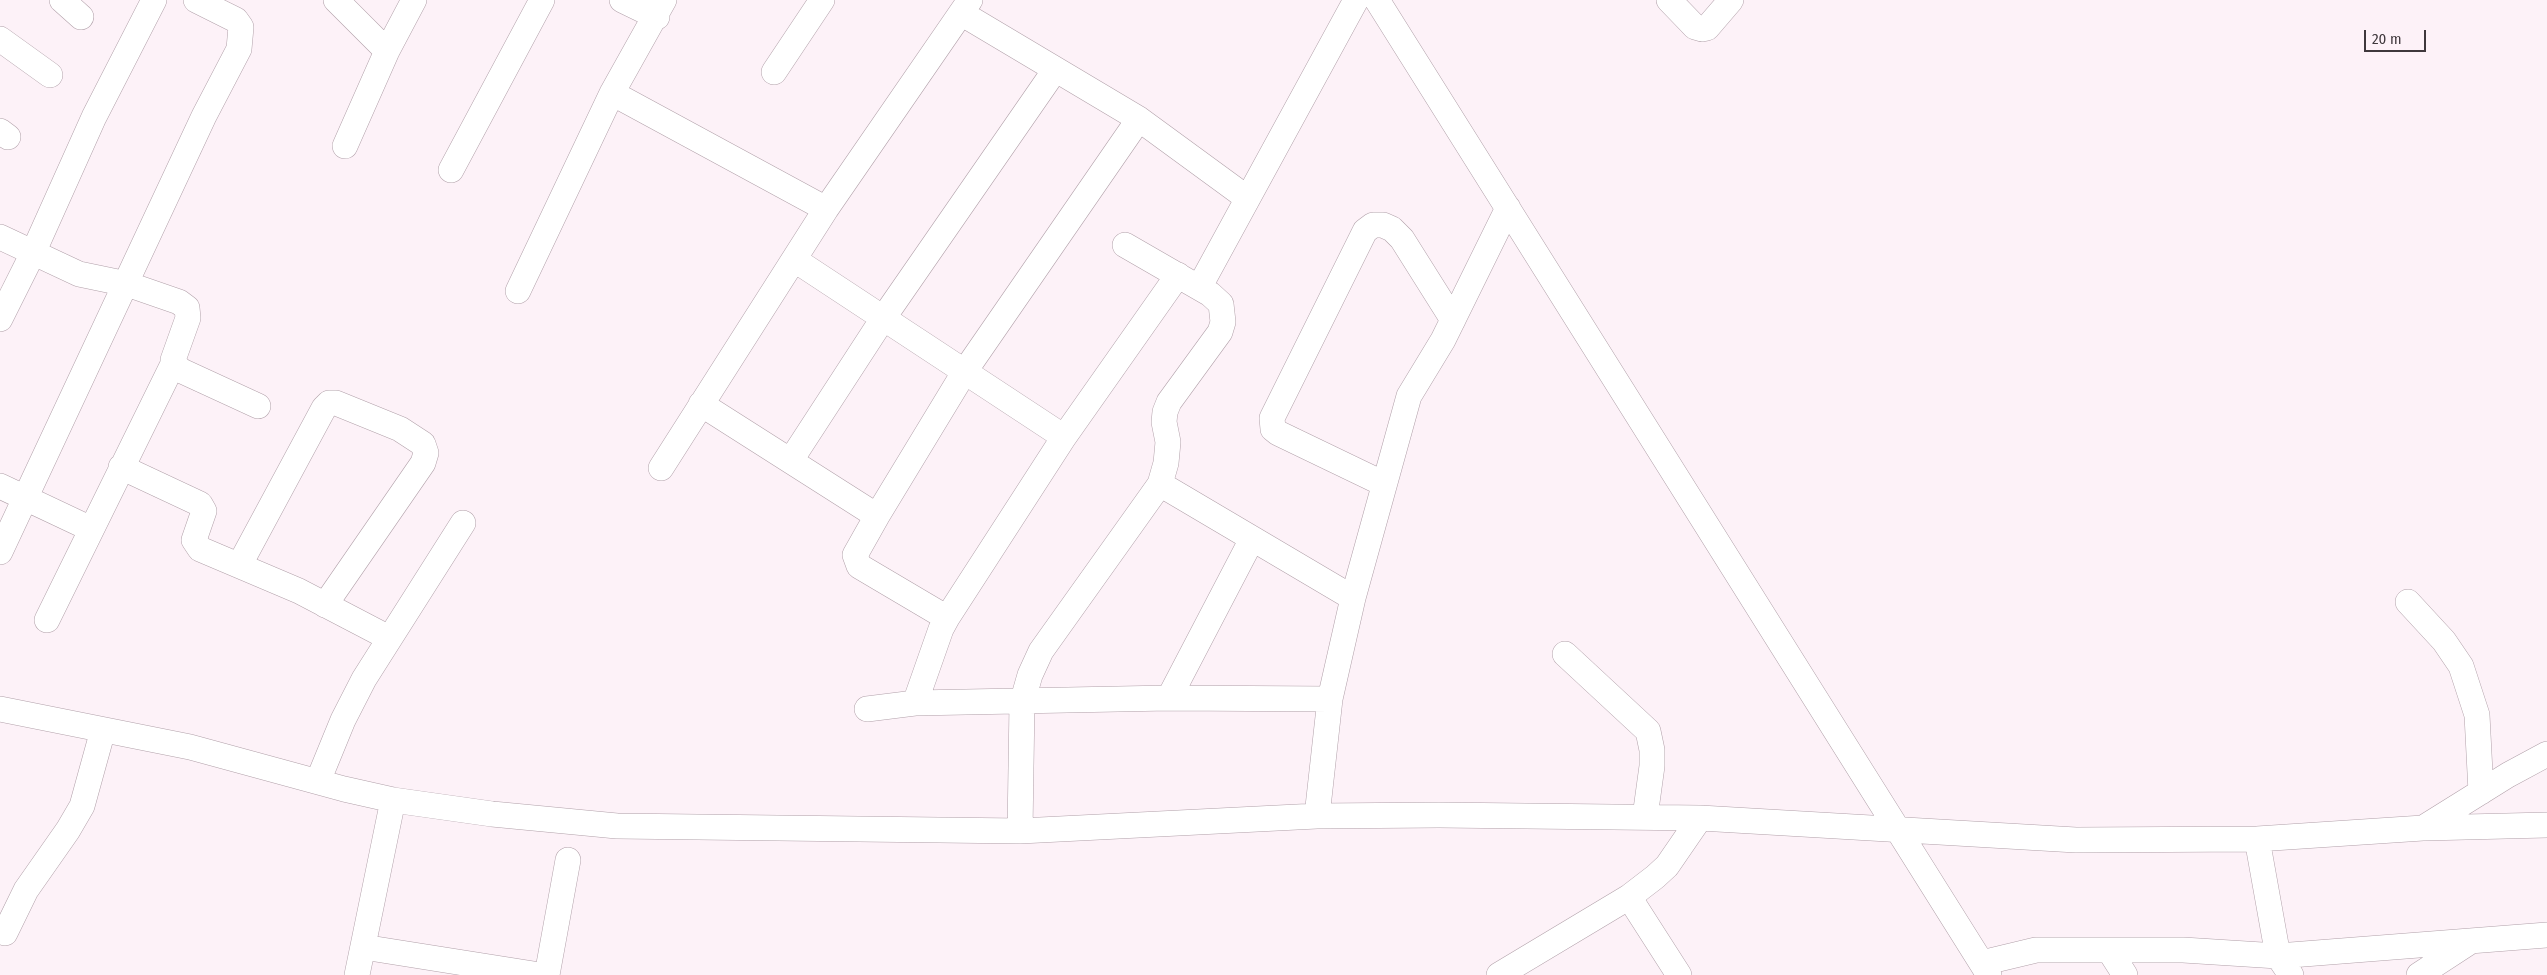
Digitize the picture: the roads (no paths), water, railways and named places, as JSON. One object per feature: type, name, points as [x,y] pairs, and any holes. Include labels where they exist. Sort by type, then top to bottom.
[{"type":"street","points":[[62,0],[82,16]]},
{"type":"street","points":[[0,319],[33,253],[94,117],[154,0]]},
{"type":"street","points":[[0,552],[204,116],[239,49],[241,27],[236,20],[196,0]]},
{"type":"street","points":[[336,0],[388,51]]},
{"type":"street","points":[[345,146],[388,51],[414,0]]},
{"type":"street","points":[[451,170],[542,0]]},
{"type":"street","points":[[518,291],[612,93],[660,9],[622,0]]},
{"type":"street","points":[[774,72],[822,0]]},
{"type":"street","points":[[1200,286],[1356,0]]},
{"type":"street","points":[[1377,0],[1986,969],[2036,950],[2183,950],[2285,965],[2472,940],[2547,935]]},
{"type":"street","points":[[1669,0],[1694,27],[1702,29],[1707,28],[1731,0]]},
{"type":"street","points":[[661,468],[826,209],[965,6],[1055,70],[1139,119],[1247,198]]},
{"type":"street","points":[[0,39],[50,75]]},
{"type":"street","points":[[791,460],[884,317],[1055,70]]},
{"type":"street","points":[[612,93],[826,209]]},
{"type":"street","points":[[947,618],[859,566],[855,555],[966,371],[1139,119]]},
{"type":"street","points":[[1317,816],[1330,699],[1353,598],[1409,396],[1453,320],[1508,208]]},
{"type":"street","points":[[1384,484],[1283,436],[1274,429],[1272,418],[1364,231],[1372,225],[1383,225],[1392,228],[1402,239],[1453,320]]},
{"type":"street","points":[[0,238],[79,274],[127,284],[179,302],[187,308],[188,318],[173,360],[174,364],[121,467],[47,620]]},
{"type":"street","points":[[1020,831],[1022,703],[1030,675],[1042,652],[1160,484],[1166,463],[1168,442],[1164,422],[1165,412],[1169,402],[1220,332],[1223,322],[1221,304],[1200,286],[1124,245]]},
{"type":"street","points":[[795,260],[966,371],[1064,438]]},
{"type":"street","points":[[915,703],[947,618],[1064,438],[1178,275]]},
{"type":"street","points":[[174,364],[182,371],[258,406]]},
{"type":"street","points":[[240,564],[324,408],[329,403],[336,403],[400,429],[422,444],[426,453],[423,463],[325,604]]},
{"type":"street","points":[[701,404],[877,516]]},
{"type":"street","points":[[121,467],[199,502],[204,510],[194,540],[200,550],[240,564],[325,604],[389,638]]},
{"type":"street","points":[[1160,484],[1353,598]]},
{"type":"street","points":[[0,486],[91,529]]},
{"type":"street","points":[[318,781],[343,720],[364,679],[463,523]]},
{"type":"street","points":[[1169,698],[1252,539]]},
{"type":"street","points":[[2408,602],[2444,641],[2461,666],[2477,715],[2481,792]]},
{"type":"street","points":[[1565,654],[1648,731],[1652,750],[1652,766],[1645,817]]},
{"type":"street","points":[[867,708],[915,703],[1022,703],[1169,698],[1330,699]]},
{"type":"street","points":[[0,709],[190,747],[393,800],[492,814],[616,826],[1020,831],[1317,816],[1645,817],[1700,818],[2076,840],[2256,839],[2423,828],[2547,825]]},
{"type":"street","points":[[4,933],[26,890],[68,830],[82,806],[103,730]]},
{"type":"street","points":[[2423,828],[2547,754]]},
{"type":"street","points":[[357,975],[393,800]]},
{"type":"street","points":[[1499,975],[1629,897],[1667,866],[1700,818]]},
{"type":"street","points":[[2256,839],[2285,965]]},
{"type":"street","points":[[547,975],[568,860]]},
{"type":"street","points":[[1629,897],[1678,975]]},
{"type":"street","points":[[2419,975],[2472,940]]},
{"type":"street","points":[[363,947],[540,975]]},
{"type":"street","points":[[2109,950],[2125,975]]}]
